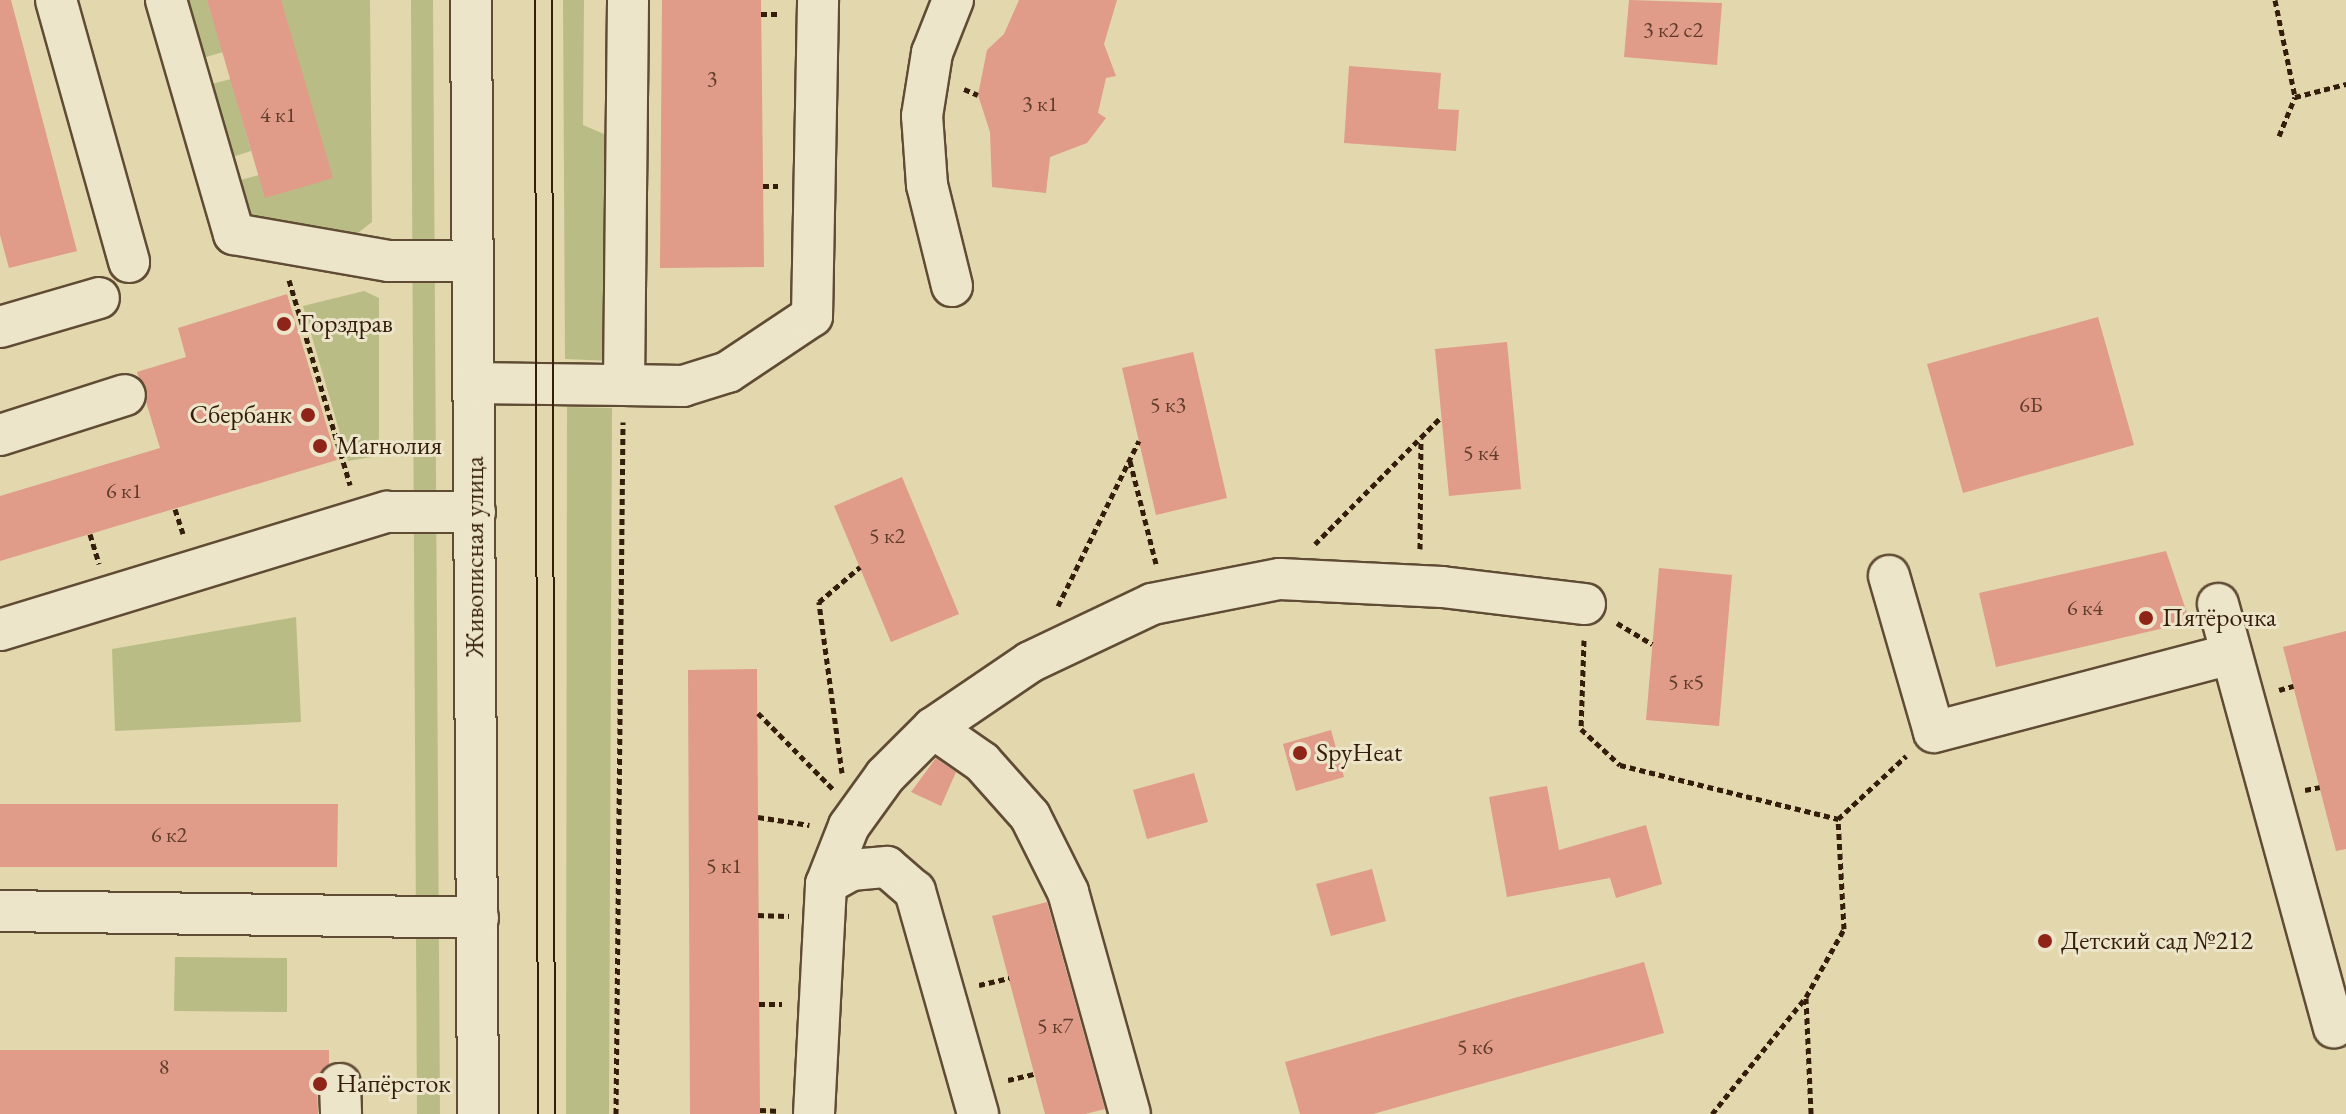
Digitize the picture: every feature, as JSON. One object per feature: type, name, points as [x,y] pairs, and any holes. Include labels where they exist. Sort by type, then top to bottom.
[{"type":"street","points":[[56,0],[129,262]]},
{"type":"street","points":[[166,0],[234,234],[389,261],[473,261]]},
{"type":"street","name":"Живописная улица","points":[[471,0],[478,1114]]},
{"type":"street","points":[[624,385],[628,0]]},
{"type":"street","points":[[474,383],[683,386],[728,372],[812,316],[818,0]]},
{"type":"street","points":[[952,286],[927,185],[922,116],[932,53],[953,0]]},
{"type":"street","points":[[0,327],[99,298]]},
{"type":"street","points":[[0,435],[125,395]]},
{"type":"street","points":[[0,630],[387,512],[475,512]]},
{"type":"street","points":[[1889,576],[1934,732],[2231,654]]},
{"type":"street","points":[[814,1114],[826,884],[847,820],[933,728],[1030,662],[1165,602],[1280,579],[1420,586],[1585,604]]},
{"type":"street","points":[[2218,604],[2334,1027]]},
{"type":"street","points":[[933,728],[982,762],[1030,816],[1068,892],[1130,1114]]},
{"type":"street","points":[[826,884],[851,870],[887,867],[915,891],[978,1114]]},
{"type":"street","points":[[0,911],[478,918]]},
{"type":"path","points":[[2275,0],[2295,97],[2279,136]]},
{"type":"path","points":[[2295,97],[2346,84]]},
{"type":"path","points":[[293,296],[345,469]]},
{"type":"path","points":[[616,1114],[624,385]]},
{"type":"path","points":[[1280,579],[1441,417]]},
{"type":"path","points":[[1420,586],[1421,438]]},
{"type":"path","points":[[1030,662],[1139,441]]},
{"type":"path","points":[[1130,460],[1165,602]]},
{"type":"path","points":[[847,820],[819,602],[860,567]]},
{"type":"path","points":[[1585,604],[1581,729],[1620,765],[1838,819]]},
{"type":"path","points":[[758,713],[847,820]]},
{"type":"path","points":[[1838,819],[1934,732]]},
{"type":"path","points":[[758,817],[847,820]]},
{"type":"path","points":[[1712,1114],[1806,997],[1844,929],[1838,819]]},
{"type":"path","points":[[1806,997],[1811,1114]]},
{"type":"path","points":[[351,1094],[396,1082]]},
{"type":"green space","points":[[180,0],[207,0],[223,52],[196,60]]},
{"type":"green space","points":[[281,0],[370,0],[372,222],[349,240],[248,222],[230,183],[259,175]]},
{"type":"green space","points":[[411,0],[433,0],[440,1114],[417,1114]]},
{"type":"green space","points":[[563,0],[584,0],[583,125],[611,137],[612,361],[565,359]]},
{"type":"green space","points":[[231,79],[251,151],[223,160],[204,86]]},
{"type":"green space","points":[[364,291],[379,298],[379,445],[372,457],[348,461],[303,306]]},
{"type":"green space","points":[[567,407],[612,408],[609,1114],[566,1114]]},
{"type":"green space","points":[[296,617],[301,722],[115,731],[112,649]]},
{"type":"green space","points":[[175,957],[287,958],[287,1012],[174,1011]]},
{"type":"building","points":[[0,0],[11,0],[77,251],[9,268],[0,235]]},
{"type":"building","points":[[207,0],[281,0],[333,178],[265,198]]},
{"type":"building","points":[[662,0],[761,0],[764,267],[660,268]]},
{"type":"building","points":[[1019,0],[1117,0],[1104,44],[1116,76],[1106,78],[1098,113],[1106,118],[1087,143],[1050,157],[1046,193],[992,187],[990,132],[978,95],[987,50],[1004,34]]},
{"type":"building","points":[[1629,0],[1722,3],[1717,65],[1624,57]]},
{"type":"building","points":[[1349,66],[1441,73],[1438,109],[1459,110],[1456,151],[1344,143]]},
{"type":"building","points":[[287,294],[337,460],[0,561],[0,496],[160,448],[137,372],[186,357],[178,328]]},
{"type":"building","points":[[2098,317],[2134,445],[1963,493],[1927,364]]},
{"type":"building","points":[[1507,342],[1521,489],[1449,496],[1435,349]]},
{"type":"building","points":[[1193,352],[1227,498],[1156,515],[1122,368]]},
{"type":"building","points":[[902,477],[959,614],[891,642],[834,506]]},
{"type":"building","points":[[2166,551],[2190,622],[1996,667],[1979,593]]},
{"type":"building","points":[[1659,568],[1732,575],[1719,726],[1646,720]]},
{"type":"building","points":[[2346,631],[2346,849],[2336,851],[2283,647]]},
{"type":"building","points":[[757,669],[760,1114],[690,1114],[688,670]]},
{"type":"building","points":[[1331,730],[1344,777],[1296,791],[1283,744]]},
{"type":"building","points":[[936,758],[956,772],[941,806],[911,792]]},
{"type":"building","points":[[1194,773],[1208,822],[1147,839],[1133,790]]},
{"type":"building","points":[[1547,786],[1559,850],[1646,825],[1662,884],[1616,898],[1610,878],[1507,897],[1489,797]]},
{"type":"building","points":[[0,804],[338,804],[337,867],[0,867]]},
{"type":"building","points":[[1372,869],[1386,921],[1331,936],[1316,884]]},
{"type":"building","points":[[1047,902],[1105,1109],[1085,1114],[1045,1114],[992,916]]},
{"type":"building","points":[[1644,962],[1664,1033],[1373,1114],[1300,1114],[1285,1062]]},
{"type":"building","points":[[0,1050],[329,1050],[329,1064],[317,1084],[318,1114],[0,1114]]},
{"type":"tram line","points":[[535,0],[538,1114]]},
{"type":"tram line","points":[[552,0],[555,1114]]},
{"type":"place","name":"Горздрав","points":[[284,324]]},
{"type":"place","name":"Сбербанк","points":[[308,415]]},
{"type":"place","name":"Магнолия","points":[[320,446]]},
{"type":"place","name":"Пятёрочка","points":[[2146,618]]},
{"type":"place","name":"SpyHeat","points":[[1300,753]]},
{"type":"place","name":"Детский сад №212","points":[[2045,941]]},
{"type":"place","name":"Напёрсток","points":[[320,1084]]}]
